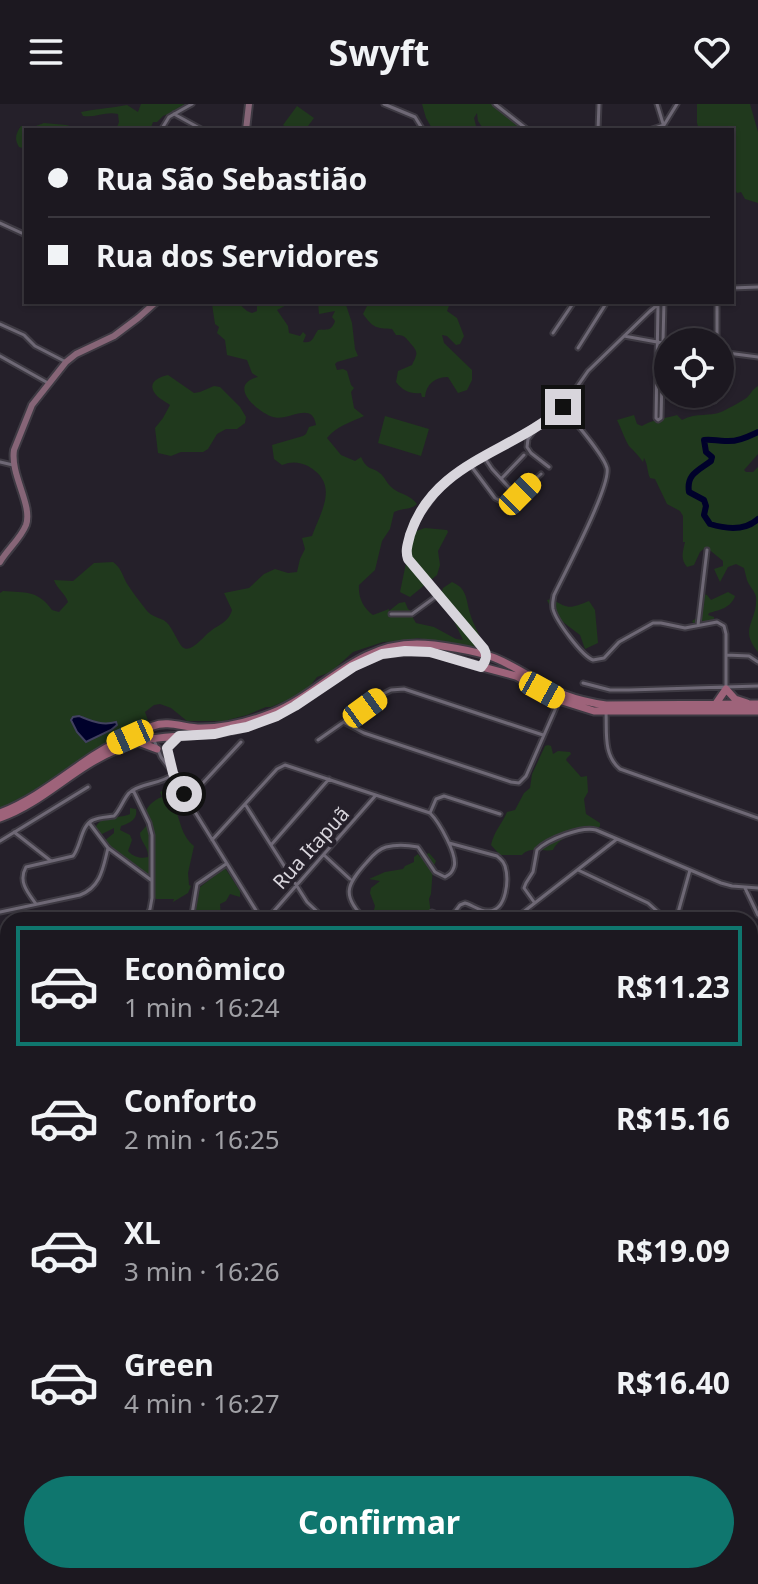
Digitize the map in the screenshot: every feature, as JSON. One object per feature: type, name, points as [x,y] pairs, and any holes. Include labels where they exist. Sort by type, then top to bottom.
[{"type":"main road","points":[[246,128],[249,104]]},
{"type":"main road","points":[[0,562],[23,531],[28,517],[13,465],[14,450],[32,405],[66,362],[114,336],[154,304]]},
{"type":"main road","points":[[0,815],[105,749],[151,727],[165,723],[215,727],[261,717],[289,705],[352,662],[396,646],[419,644],[481,651],[568,696],[606,705],[755,704]]},
{"type":"main road","points":[[478,666],[481,651]]},
{"type":"main road","points":[[0,815],[26,806],[107,754],[139,742],[167,744],[179,736],[247,727],[277,716],[353,667],[382,654],[430,652],[516,676],[559,700],[594,711],[758,711]]},
{"type":"main road","points":[[715,705],[726,688],[735,699],[755,704]]},
{"type":"main road","points":[[165,723],[167,744]]},
{"type":"main road","points":[[151,727],[150,734],[156,745]]},
{"type":"street","points":[[162,128],[166,119],[192,104]]},
{"type":"street","points":[[384,104],[415,117],[422,128]]},
{"type":"street","points":[[495,104],[525,128]]},
{"type":"street","points":[[598,128],[599,104]]},
{"type":"street","points":[[657,104],[664,128]]},
{"type":"street","points":[[664,128],[677,104]]},
{"type":"street","points":[[174,114],[199,128]]},
{"type":"street","points":[[0,223],[24,234]]},
{"type":"street","points":[[734,288],[758,287]]},
{"type":"street","points":[[553,333],[573,304]]},
{"type":"street","points":[[578,348],[606,304]]},
{"type":"street","points":[[481,651],[408,559],[407,545],[415,522],[450,477],[536,427],[563,407],[588,371],[657,304]]},
{"type":"street","points":[[658,304],[661,328]]},
{"type":"street","points":[[658,304],[661,328]]},
{"type":"street","points":[[717,304],[717,328]]},
{"type":"street","points":[[0,324],[24,335],[35,346],[66,362]]},
{"type":"street","points":[[624,336],[654,341]]},
{"type":"street","points":[[663,343],[661,418],[658,420],[656,418],[663,343]]},
{"type":"street","points":[[734,354],[758,357]]},
{"type":"street","points":[[0,356],[48,383]]},
{"type":"street","points":[[563,407],[602,458],[608,472],[554,595],[556,615],[585,655],[593,660],[604,658],[619,642],[653,623],[682,628],[714,621],[723,624],[726,634],[726,688]]},
{"type":"street","points":[[536,427],[527,447],[549,467]]},
{"type":"street","points":[[501,479],[524,455]]},
{"type":"street","points":[[484,457],[517,496],[541,474]]},
{"type":"street","points":[[0,462],[13,465]]},
{"type":"street","points":[[470,464],[495,498],[516,509]]},
{"type":"street","points":[[698,625],[707,550]]},
{"type":"street","points":[[391,614],[412,614],[438,595]]},
{"type":"street","points":[[726,655],[749,656],[758,662]]},
{"type":"street","points":[[583,683],[610,690],[758,686]]},
{"type":"street","points":[[318,740],[385,693],[404,689],[544,735]]},
{"type":"street","points":[[345,723],[364,733],[516,784],[524,780],[559,700]]},
{"type":"street","points":[[606,712],[608,751],[620,769],[758,818]]},
{"type":"street","points":[[187,800],[241,742]]},
{"type":"street","points":[[167,744],[173,774]]},
{"type":"street","points":[[156,745],[226,864],[259,912]]},
{"type":"street","points":[[212,840],[280,766],[289,765],[430,813],[455,857],[448,876],[437,875],[418,847],[386,847],[377,852],[351,880],[351,900],[357,912]]},
{"type":"street","points":[[36,904],[23,884],[22,874],[26,867],[76,854],[89,823],[116,815],[133,790],[168,779],[173,774]]},
{"type":"street","points":[[271,845],[329,779]]},
{"type":"street","points":[[0,841],[88,787]]},
{"type":"street","points":[[133,790],[152,835],[149,912]]},
{"type":"street","name":"Rua Itapuã","points":[[272,912],[376,795]]},
{"type":"street","points":[[430,813],[436,799],[444,796],[500,814]]},
{"type":"street","points":[[245,804],[307,902],[318,912]]},
{"type":"street","points":[[89,823],[108,848],[151,880]]},
{"type":"street","points":[[534,902],[524,888],[533,872],[540,847],[585,828],[721,883],[758,888]]},
{"type":"street","points":[[14,832],[51,861]]},
{"type":"street","points":[[523,912],[617,839]]},
{"type":"street","points":[[449,843],[497,856],[505,868],[502,903],[492,911],[465,903],[454,912]]},
{"type":"street","points":[[0,912],[90,890],[98,881],[108,848]]},
{"type":"street","points":[[324,855],[351,880]]},
{"type":"street","points":[[192,912],[197,884],[226,864]]},
{"type":"street","points":[[678,912],[690,869]]},
{"type":"street","points":[[578,870],[648,903],[658,912]]},
{"type":"street","points":[[745,888],[757,912]]},
{"type":"green space","points":[[141,104],[184,104],[182,108],[153,122],[151,128],[117,128],[118,114],[83,116],[81,112],[127,105],[138,112]]},
{"type":"green space","points":[[422,104],[494,104],[530,128],[483,128],[477,113],[474,118],[476,128],[432,128]]},
{"type":"green space","points":[[697,104],[750,104],[758,132],[758,203],[745,199],[734,187],[734,128],[698,128]]},
{"type":"green space","points":[[297,106],[314,118],[306,128],[287,128],[283,125]]},
{"type":"green space","points":[[44,123],[77,128],[24,128],[24,148],[19,147],[16,136],[21,126]]},
{"type":"green space","points":[[212,304],[239,304],[252,313],[257,311],[257,304],[288,304],[277,310],[289,333],[300,336],[303,332],[306,335],[303,342],[309,342],[318,330],[330,328],[335,321],[332,317],[335,311],[319,314],[318,304],[346,304],[358,356],[335,364],[337,370],[347,371],[354,388],[351,392],[354,408],[364,416],[340,427],[327,438],[341,455],[355,461],[361,457],[393,488],[417,504],[394,512],[375,570],[359,585],[362,602],[373,615],[405,602],[414,613],[416,623],[463,640],[441,594],[443,588],[452,582],[465,593],[480,643],[473,649],[467,649],[418,638],[383,642],[353,652],[331,672],[317,677],[299,695],[224,721],[187,721],[171,708],[154,705],[145,712],[150,726],[99,749],[0,809],[0,593],[31,594],[59,612],[68,602],[54,580],[73,581],[94,563],[113,562],[148,612],[167,622],[180,644],[187,649],[230,615],[232,610],[224,593],[249,588],[264,574],[275,569],[297,572],[305,549],[302,538],[312,536],[323,508],[326,489],[318,473],[308,466],[295,462],[282,465],[274,459],[272,445],[303,436],[309,427],[316,425],[314,418],[305,413],[273,417],[253,404],[245,392],[245,386],[258,377],[252,373],[247,360],[227,355],[225,340],[217,333],[219,327],[215,324]]},
{"type":"green space","points":[[368,304],[453,304],[447,311],[457,318],[464,336],[456,345],[442,335],[444,343],[472,370],[472,380],[467,390],[458,393],[448,377],[432,382],[425,397],[401,388],[396,382],[398,371],[412,365],[416,351],[406,338],[396,335],[392,329],[372,325],[363,314]]},
{"type":"green space","points":[[168,375],[194,393],[220,387],[240,407],[246,417],[245,423],[237,429],[226,429],[217,434],[203,452],[181,452],[171,456],[158,453],[155,428],[170,405],[155,394],[152,385]]},
{"type":"green space","points":[[758,386],[758,454],[744,470],[753,472],[758,467],[758,652],[749,631],[756,597],[744,568],[736,564],[728,567],[720,582],[714,569],[723,566],[723,561],[706,547],[694,565],[687,567],[683,558],[683,516],[667,504],[655,479],[650,478],[644,458],[643,462],[629,446],[617,420],[634,415],[637,424],[642,426],[677,415],[682,420],[716,413],[734,408]]},
{"type":"green space","points":[[385,416],[429,429],[421,456],[378,443]]},
{"type":"green space","points":[[425,528],[448,532],[438,551],[440,565],[437,575],[410,597],[400,592],[412,534]]},
{"type":"green space","points":[[728,592],[735,596],[731,603],[709,613],[714,619],[695,626],[692,621],[698,617],[704,594],[711,600]]},
{"type":"green space","points":[[552,599],[570,607],[589,601],[595,610],[598,643],[585,649],[580,635],[555,616],[547,600]]},
{"type":"green space","points":[[548,745],[553,754],[570,752],[566,760],[581,777],[587,776],[586,814],[600,826],[597,830],[566,838],[553,850],[500,855],[491,845],[494,836],[507,812],[515,810],[530,788],[532,774]]},
{"type":"green space","points":[[174,784],[179,792],[166,800],[174,807],[185,836],[194,846],[188,873],[191,886],[188,893],[173,902],[174,899],[156,899],[153,894],[154,877],[103,845],[114,833],[114,828],[102,834],[97,833],[95,828],[102,820],[125,816],[130,814],[130,808],[136,809],[135,818],[121,826],[120,830],[130,835],[130,853],[148,857],[140,833],[147,825],[146,811],[162,797],[160,792]]},
{"type":"green space","points":[[429,853],[436,861],[429,899],[431,912],[373,912],[371,888],[380,881],[369,879],[403,869],[414,862],[418,854],[420,857]]},
{"type":"green space","points":[[225,868],[240,891],[240,897],[230,894],[220,904],[221,912],[195,912],[200,887]]},
{"type":"water","points":[[79,716],[102,723],[116,722],[117,725],[86,742],[71,720]]},
{"type":"waterway","points":[[758,432],[734,441],[704,440],[711,461],[694,473],[689,481],[689,492],[704,500],[704,515],[710,524],[735,528],[747,526],[758,519]]},
{"type":"route","points":[[184,794],[173,773],[167,748],[179,736],[215,734],[277,716],[353,667],[382,654],[430,652],[481,667],[486,655],[482,645],[408,559],[407,545],[419,515],[446,480],[542,423],[563,407]]}]
